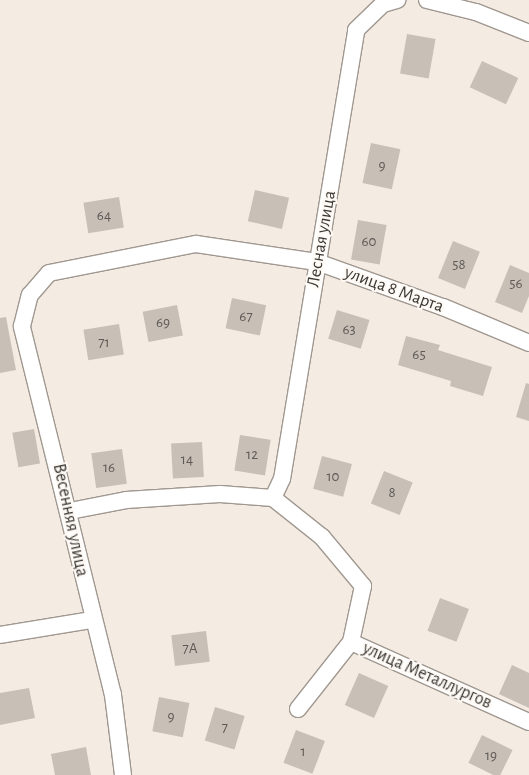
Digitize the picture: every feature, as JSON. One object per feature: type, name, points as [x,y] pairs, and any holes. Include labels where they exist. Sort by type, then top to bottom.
[{"type":"street","name":"Лесная улица","points":[[273,498],[282,479],[356,30],[383,4],[397,0]]},
{"type":"street","points":[[426,0],[476,12],[529,33]]},
{"type":"street","name":"улица 8 Марта","points":[[49,273],[196,244],[317,262],[443,307],[529,343]]},
{"type":"street","name":"Весенняя улица","points":[[49,273],[30,295],[22,326],[70,511],[92,620],[113,695],[123,775]]},
{"type":"street","points":[[70,511],[126,500],[220,494],[273,498]]},
{"type":"street","name":"улица Металлургов","points":[[273,498],[322,537],[363,586],[352,642],[529,722]]},
{"type":"street","points":[[0,635],[92,620]]},
{"type":"street","points":[[298,709],[352,642]]},
{"type":"building","points":[[407,34],[436,39],[429,78],[400,73]]},
{"type":"building","points":[[482,61],[518,78],[506,104],[470,87]]},
{"type":"building","points":[[371,143],[400,149],[392,189],[362,183]]},
{"type":"building","points":[[255,190],[289,198],[282,229],[248,221]]},
{"type":"building","points":[[119,197],[124,228],[88,233],[83,203]]},
{"type":"building","points":[[358,220],[387,225],[380,264],[351,259]]},
{"type":"building","points":[[453,241],[480,252],[465,289],[438,278]]},
{"type":"building","points":[[510,265],[529,273],[529,296],[522,313],[495,302]]},
{"type":"building","points":[[232,298],[266,305],[260,336],[226,328]]},
{"type":"building","points":[[177,305],[183,335],[149,342],[143,312]]},
{"type":"building","points":[[337,310],[370,320],[361,349],[328,339]]},
{"type":"building","points":[[6,317],[16,370],[0,373],[0,318]]},
{"type":"building","points":[[119,324],[124,355],[88,360],[83,330]]},
{"type":"building","points":[[406,336],[440,345],[438,350],[492,367],[483,396],[450,386],[451,381],[398,365]]},
{"type":"building","points":[[526,383],[529,384],[529,421],[516,417]]},
{"type":"building","points":[[34,429],[40,463],[18,467],[12,433]]},
{"type":"building","points":[[240,435],[271,440],[265,475],[234,471]]},
{"type":"building","points":[[202,442],[204,477],[173,479],[171,444]]},
{"type":"building","points":[[122,449],[127,484],[96,488],[91,453]]},
{"type":"building","points":[[322,456],[352,464],[343,497],[313,489]]},
{"type":"building","points":[[384,471],[413,483],[400,515],[371,503]]},
{"type":"building","points":[[440,598],[469,609],[456,642],[427,631]]},
{"type":"building","points":[[206,631],[210,662],[175,666],[171,635]]},
{"type":"building","points":[[512,665],[529,673],[529,708],[499,694]]},
{"type":"building","points":[[359,673],[388,686],[374,718],[345,705]]},
{"type":"building","points":[[29,688],[35,718],[0,725],[0,693]]},
{"type":"building","points":[[159,697],[189,703],[183,737],[152,731]]},
{"type":"building","points":[[215,707],[245,716],[234,750],[205,740]]},
{"type":"building","points":[[296,730],[325,741],[312,774],[283,763]]},
{"type":"building","points":[[482,735],[513,750],[500,775],[493,775],[468,763]]},
{"type":"building","points":[[86,747],[91,775],[55,775],[51,754]]}]
